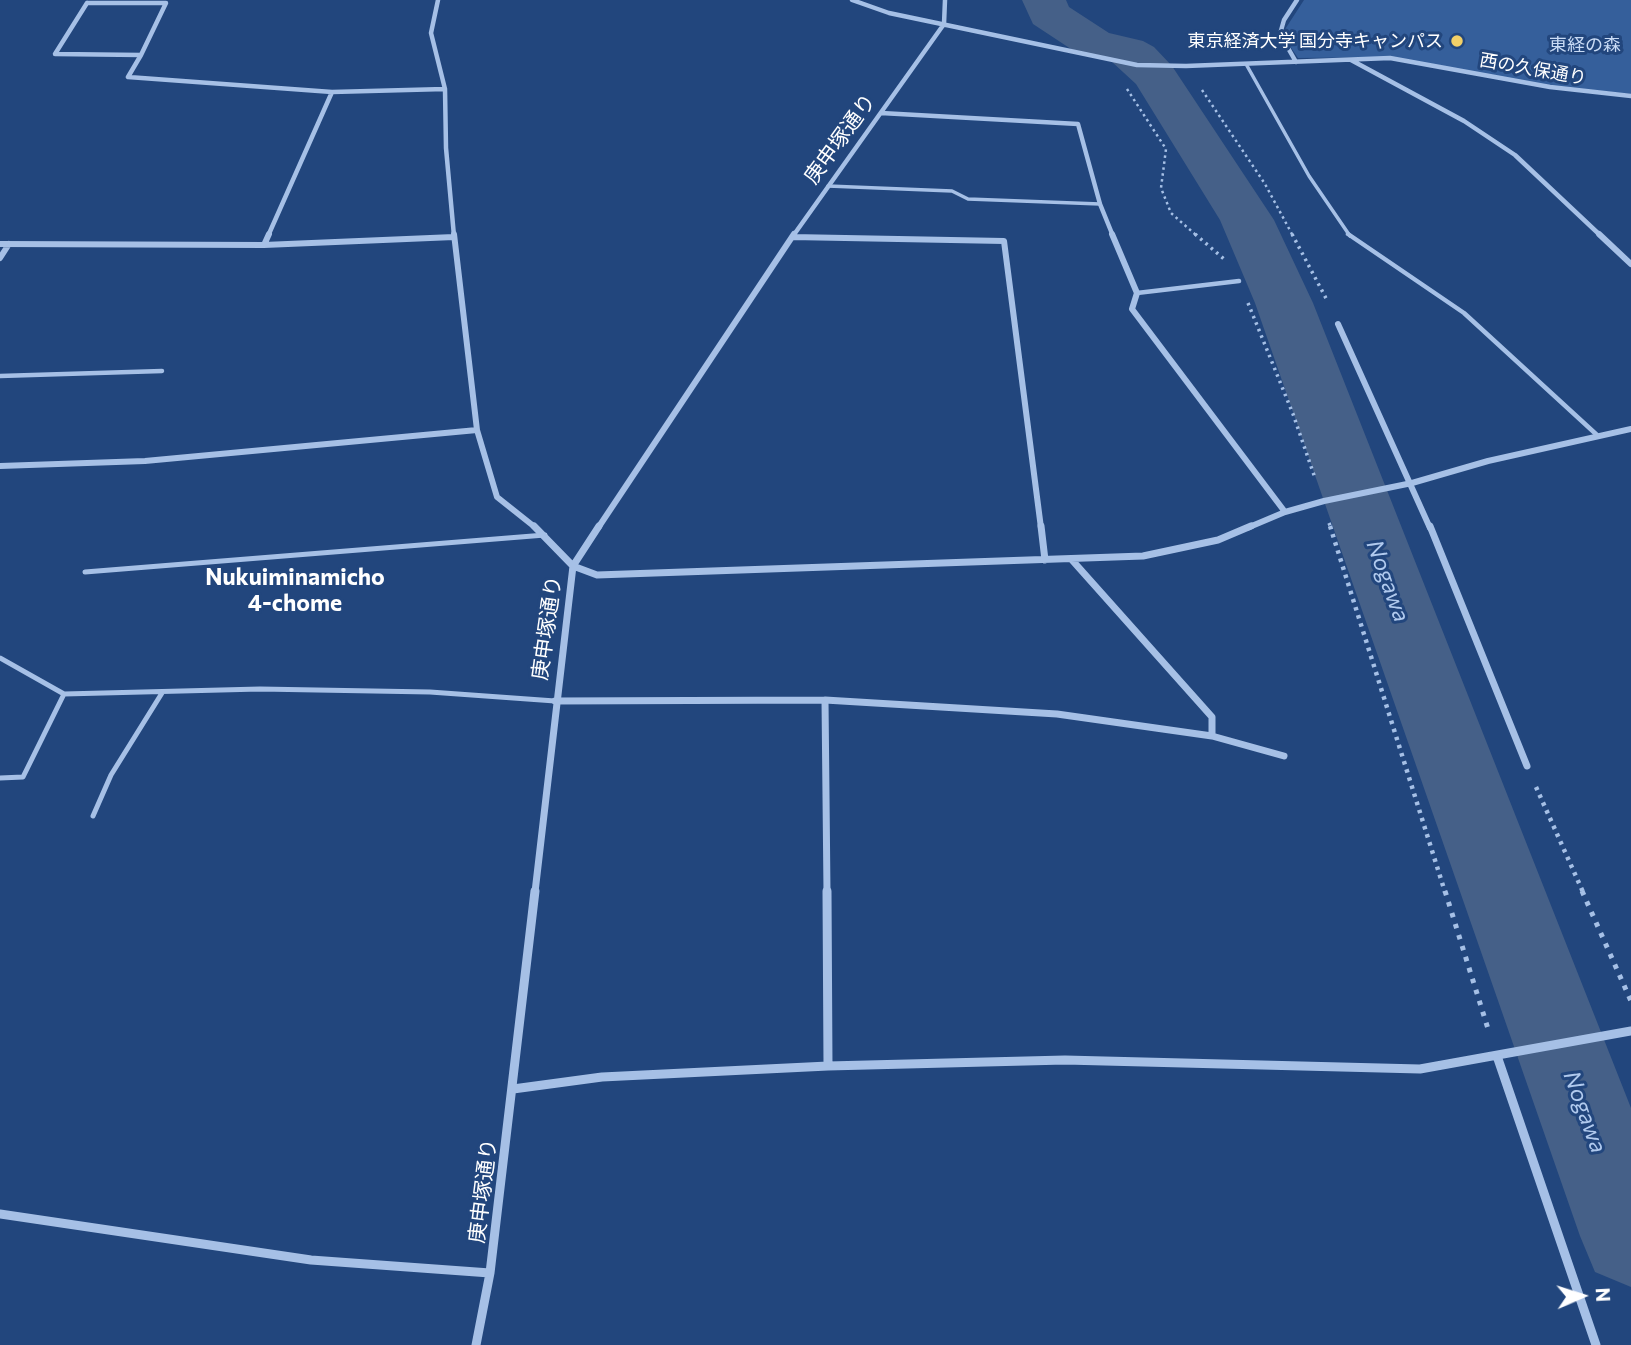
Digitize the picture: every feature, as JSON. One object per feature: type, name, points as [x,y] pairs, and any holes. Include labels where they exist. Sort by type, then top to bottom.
[{"type":"street","points":[[438,0],[431,33],[445,89],[446,148],[454,237],[477,430],[497,497],[545,535],[573,566],[597,575],[1143,556],[1218,540],[1284,512],[1324,501],[1412,484],[1488,461],[1631,429]]},
{"type":"street","points":[[852,0],[889,13],[1111,61]]},
{"type":"street","points":[[944,24],[945,0]]},
{"type":"street","points":[[1296,62],[1279,34],[1284,20],[1297,0]]},
{"type":"street","points":[[141,55],[55,54],[87,3],[166,3],[141,55],[128,77],[332,92],[445,89]]},
{"type":"street","name":"庚申塚通り","points":[[476,1345],[491,1273],[555,701],[573,566],[792,237],[944,24]]},
{"type":"street","name":"西の久保通り","points":[[1111,61],[1186,66],[1390,58],[1597,95],[1631,96]]},
{"type":"street","points":[[1350,60],[1464,121],[1515,155],[1631,264]]},
{"type":"street","points":[[264,245],[332,92]]},
{"type":"street","points":[[881,113],[1078,124],[1100,204],[1137,293],[1132,309],[1284,512]]},
{"type":"street","points":[[0,244],[264,245],[454,237]]},
{"type":"street","points":[[792,237],[1003,240],[1045,560]]},
{"type":"street","points":[[0,258],[9,244]]},
{"type":"street","points":[[1338,324],[1412,484],[1527,766]]},
{"type":"street","points":[[0,466],[145,461],[477,430]]},
{"type":"street","points":[[1072,560],[1212,717],[1212,736]]},
{"type":"street","points":[[825,700],[828,1066]]},
{"type":"street","points":[[555,701],[825,700],[1057,714],[1212,736],[1284,756]]},
{"type":"street","points":[[513,1089],[602,1077],[828,1066],[1065,1060],[1420,1069],[1631,1031]]},
{"type":"street","points":[[1497,1056],[1596,1345]]},
{"type":"street","points":[[0,1214],[311,1260],[491,1273]]},
{"type":"lane","points":[[1246,64],[1309,176],[1348,234],[1464,313],[1597,435]]},
{"type":"lane","points":[[828,186],[952,191],[968,199],[1100,204]]},
{"type":"lane","points":[[1137,293],[1239,281]]},
{"type":"lane","points":[[0,376],[162,372]]},
{"type":"lane","points":[[85,572],[545,535]]},
{"type":"lane","points":[[0,658],[64,694],[260,689],[430,692],[555,701]]},
{"type":"lane","points":[[93,817],[111,775],[162,693]]},
{"type":"lane","points":[[0,779],[23,777],[64,694]]},
{"type":"path","points":[[1111,61],[1166,149],[1161,188],[1171,213],[1222,254],[1239,281],[1293,414],[1324,501],[1343,570],[1497,1056]]},
{"type":"path","points":[[1186,66],[1265,184],[1338,324]]},
{"type":"path","points":[[1527,766],[1631,1001]]},
{"type":"green space","name":"東経の森","points":[[1304,0],[1631,0],[1631,94],[1551,86],[1388,57],[1298,58],[1282,34]]},
{"type":"waterway","name":"Nogawa","points":[[1044,0],[1049,14],[1093,43],[1127,51],[1137,57],[1155,76],[1247,220],[1284,303],[1631,1236]]},
{"type":"place","name":"東京経済大学 国分寺キャンパス","points":[[1457,41]]},
{"type":"district","name":"Nukuiminamicho 4-chome","points":[[295,590]]}]
